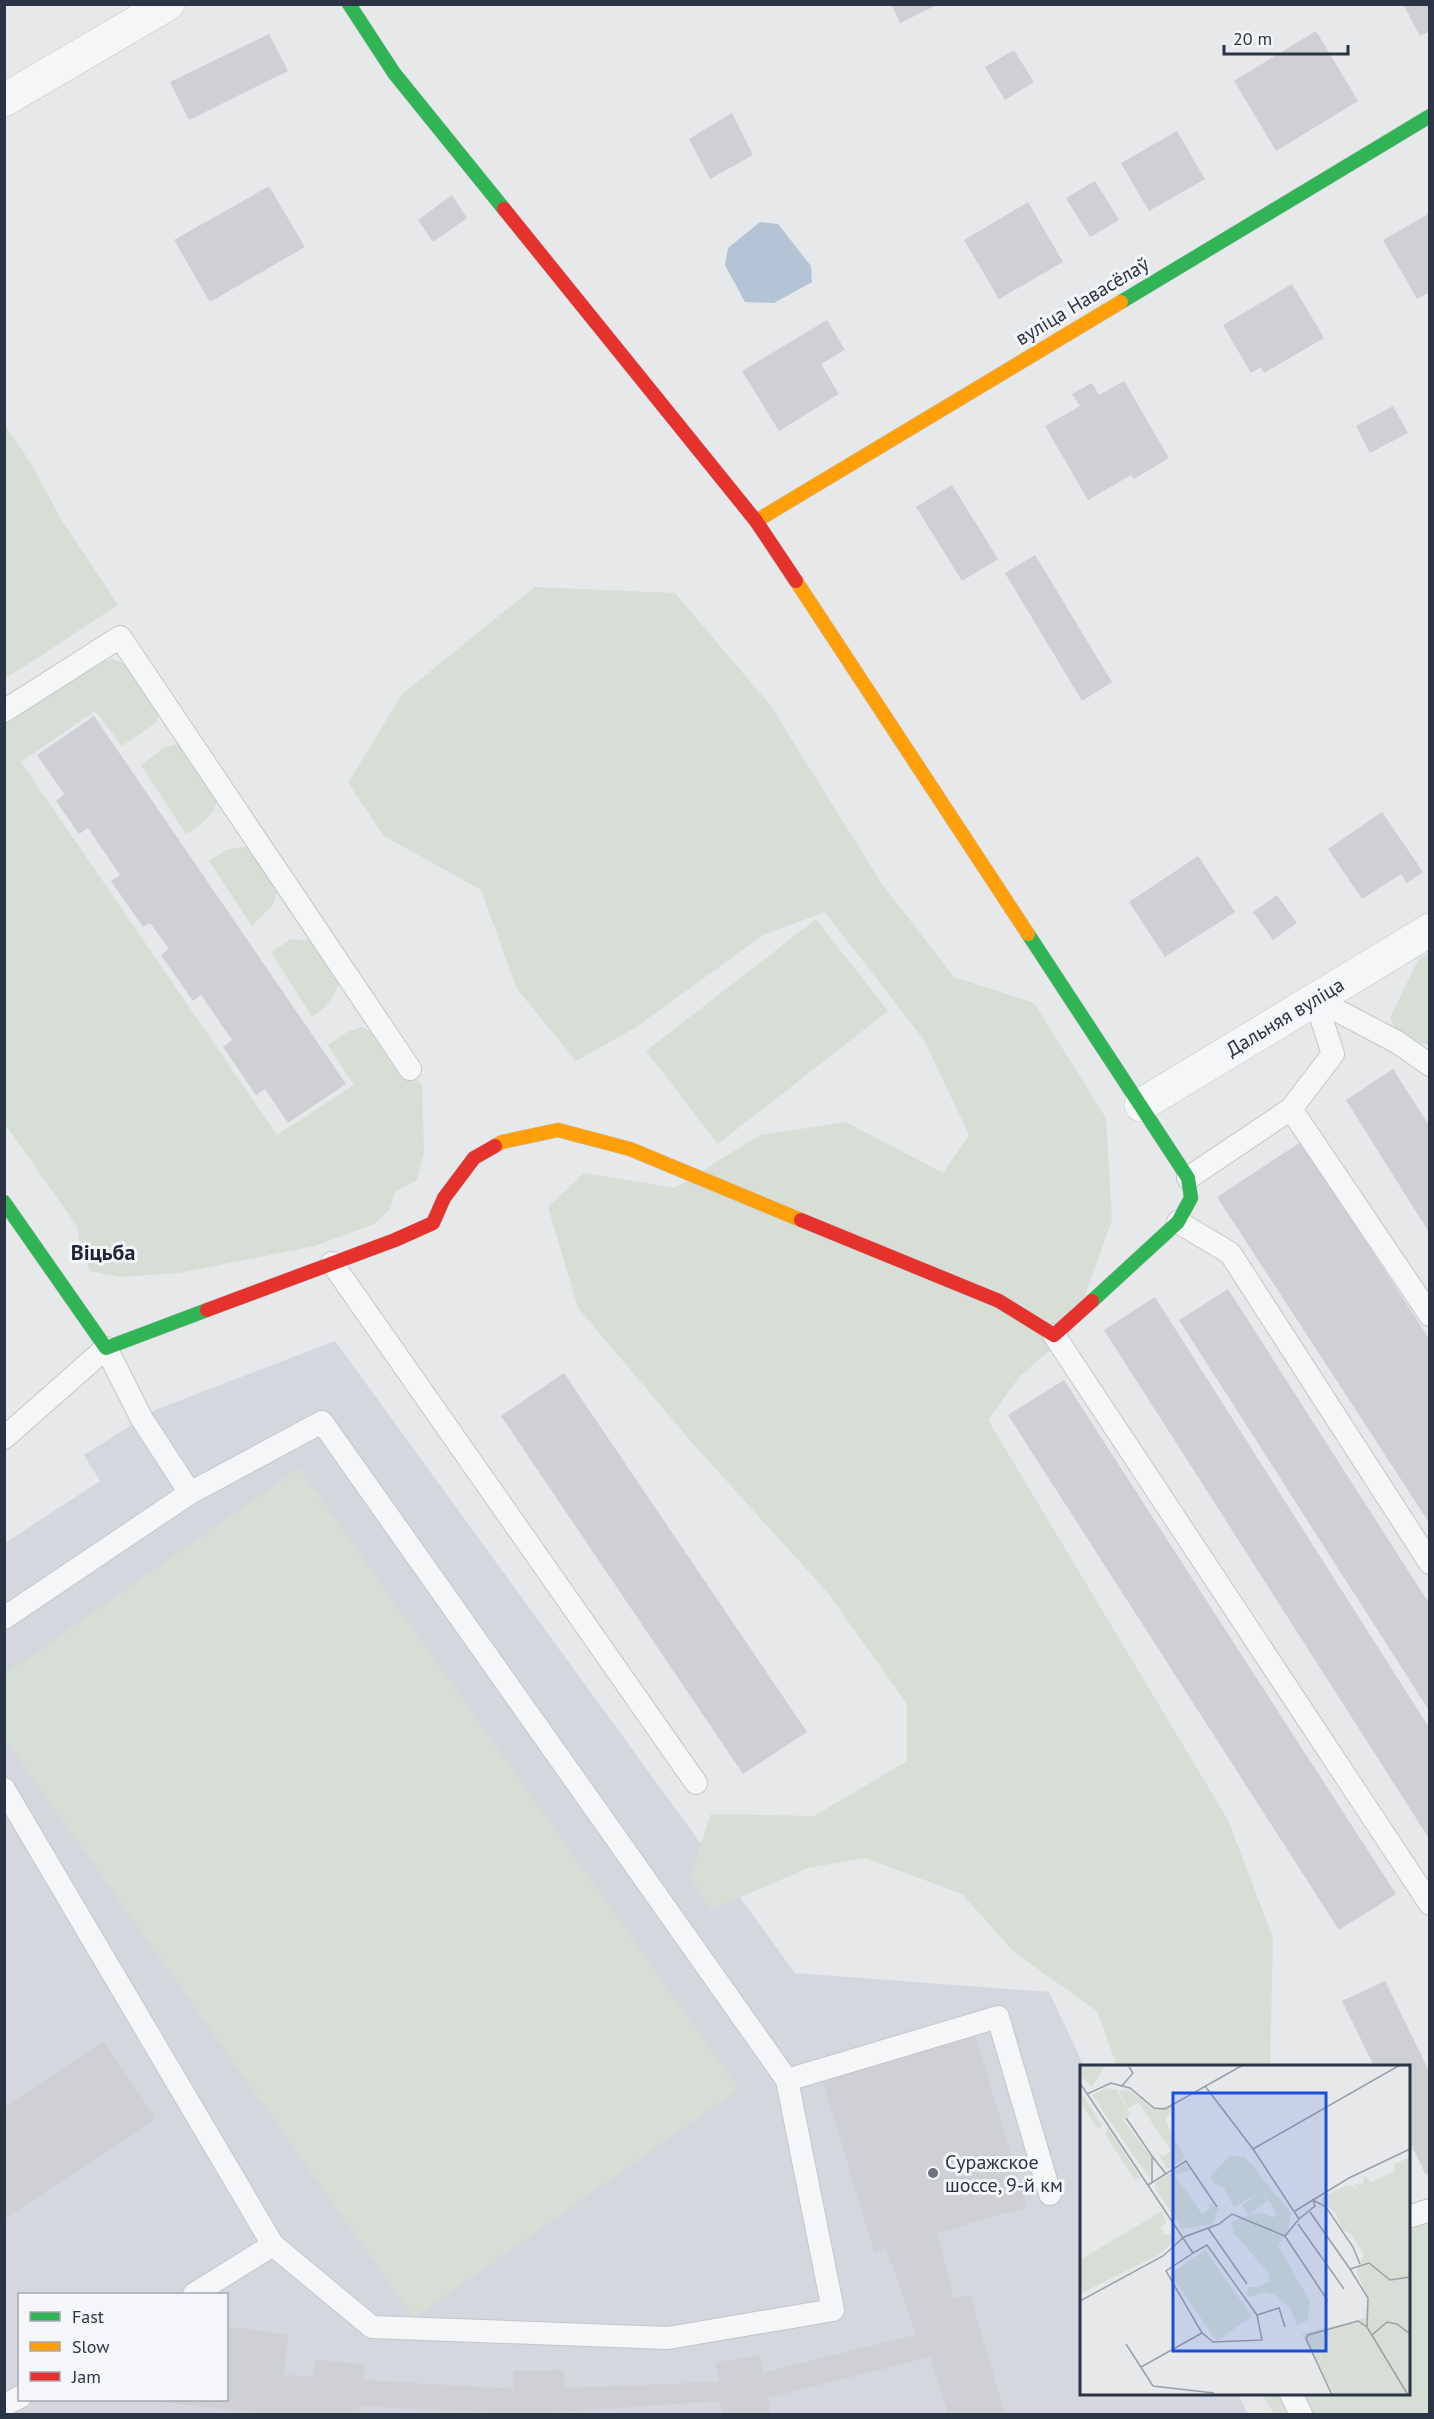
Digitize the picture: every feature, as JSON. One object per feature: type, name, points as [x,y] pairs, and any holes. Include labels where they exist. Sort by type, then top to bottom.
[{"type":"street","points":[[4,100],[168,4]]},
{"type":"street","points":[[4,1202],[106,1348],[433,1223],[444,1198],[474,1158],[502,1142],[558,1130],[630,1149],[999,1301],[1054,1335],[1178,1222],[1191,1198],[1188,1178],[1142,1105],[756,521],[394,74],[349,4]]},
{"type":"street","name":"вуліца Навасёлаў","points":[[756,521],[1430,116]]},
{"type":"street","name":"Дальняя вуліца","points":[[1142,1105],[1430,930]]},
{"type":"lane","points":[[4,711],[120,637],[410,1069]]},
{"type":"lane","points":[[1316,999],[1396,1042],[1430,1065]]},
{"type":"lane","points":[[1188,1178],[1291,1109],[1333,1054],[1316,999]]},
{"type":"lane","points":[[1291,1109],[1430,1315]]},
{"type":"lane","points":[[1178,1222],[1230,1253],[1430,1563]]},
{"type":"lane","points":[[332,1263],[696,1783]]},
{"type":"lane","points":[[1054,1335],[1430,1904]]},
{"type":"lane","points":[[4,1438],[106,1348],[142,1419],[190,1492]]},
{"type":"lane","points":[[4,1618],[190,1492],[322,1422],[787,2080],[833,2310],[668,2337],[372,2327],[273,2245],[4,1789]]},
{"type":"lane","points":[[787,2080],[998,2017],[1050,2194]]},
{"type":"lane","points":[[1410,2216],[1430,2210]]},
{"type":"lane","points":[[197,2293],[273,2245]]},
{"type":"lane","points":[[1291,2395],[1300,2415]]},
{"type":"lane","points":[[4,2405],[18,2398]]},
{"type":"shaded area","points":[[4,424],[30,462],[61,519],[118,605],[5,679]]},
{"type":"shaded area","points":[[535,587],[675,593],[770,705],[882,884],[954,977],[1034,1003],[1106,1118],[1112,1220],[1072,1331],[1019,1377],[988,1420],[1228,1820],[1273,1938],[1270,2065],[1117,2065],[1097,2011],[1015,1953],[962,1894],[865,1858],[808,1868],[711,1910],[690,1877],[711,1814],[814,1816],[907,1761],[907,1704],[827,1592],[694,1445],[578,1308],[548,1207],[584,1173],[675,1188],[760,1135],[846,1122],[943,1173],[969,1135],[924,1040],[825,912],[763,935],[635,1028],[576,1061],[517,989],[481,890],[384,836],[348,783],[402,694]]},
{"type":"shaded area","points":[[113,659],[130,666],[158,705],[157,722],[122,746],[95,711],[21,762],[277,1135],[354,1085],[328,1045],[347,1032],[362,1027],[380,1036],[399,1063],[422,1085],[424,1152],[417,1180],[395,1192],[390,1209],[374,1224],[315,1246],[180,1273],[120,1277],[90,1271],[81,1249],[77,1226],[5,1124],[4,723],[93,664]]},
{"type":"shaded area","points":[[181,743],[219,791],[216,805],[208,817],[186,834],[141,765],[165,747]]},
{"type":"shaded area","points":[[247,847],[259,854],[279,884],[273,905],[252,926],[209,861],[228,849]]},
{"type":"shaded area","points":[[816,919],[888,1011],[718,1144],[646,1051]]},
{"type":"shaded area","points":[[291,939],[312,941],[341,977],[331,1000],[312,1017],[271,952]]},
{"type":"shaded area","points":[[1429,953],[1429,1045],[1401,1039],[1390,1018],[1418,960]]},
{"type":"shaded area","points":[[335,1341],[795,1973],[1049,1992],[1084,2065],[1080,2065],[1080,2395],[1238,2395],[1248,2414],[5,2414],[5,1543],[100,1481],[84,1455],[155,1410]]},
{"type":"shaded area","points":[[299,1468],[739,2089],[414,2318],[5,1739],[4,1675]]},
{"type":"shaded area","points":[[1429,2198],[1429,2414],[1274,2414],[1263,2395],[1410,2395],[1410,2204]]},
{"type":"water","points":[[760,222],[778,224],[811,266],[812,282],[774,303],[745,302],[725,265],[728,248]]},
{"type":"building","points":[[891,4],[939,4],[900,23]]},
{"type":"building","points":[[1403,4],[1430,4],[1430,31],[1420,36]]},
{"type":"building","points":[[1316,31],[1358,101],[1276,151],[1234,81]]},
{"type":"building","points":[[269,34],[288,71],[189,120],[170,82]]},
{"type":"building","points":[[1014,50],[1034,82],[1005,100],[985,67]]},
{"type":"building","points":[[732,113],[753,155],[710,179],[689,139]]},
{"type":"building","points":[[1177,131],[1205,179],[1149,211],[1121,163]]},
{"type":"building","points":[[1095,181],[1119,220],[1090,237],[1066,198]]},
{"type":"building","points":[[269,186],[305,247],[210,302],[174,240]]},
{"type":"building","points":[[452,195],[467,218],[433,242],[418,220]]},
{"type":"building","points":[[1028,202],[1063,262],[999,299],[964,240]]},
{"type":"building","points":[[1430,213],[1430,292],[1417,299],[1383,240]]},
{"type":"building","points":[[1292,284],[1324,338],[1264,373],[1261,367],[1251,373],[1223,325]]},
{"type":"building","points":[[827,320],[845,350],[821,364],[839,394],[779,431],[742,371]]},
{"type":"building","points":[[1124,381],[1169,458],[1134,479],[1131,475],[1088,500],[1045,426],[1080,406],[1072,394],[1092,383],[1099,395]]},
{"type":"building","points":[[1393,406],[1408,433],[1370,453],[1356,426]]},
{"type":"building","points":[[952,485],[998,559],[962,581],[916,507]]},
{"type":"building","points":[[1035,555],[1112,682],[1082,701],[1005,573]]},
{"type":"building","points":[[94,716],[346,1084],[288,1123],[265,1089],[256,1095],[223,1047],[232,1040],[201,995],[193,1001],[161,955],[169,949],[150,923],[143,927],[111,881],[120,875],[88,828],[79,834],[56,801],[64,794],[37,755]]},
{"type":"building","points":[[1382,812],[1423,872],[1407,883],[1401,874],[1362,899],[1328,849]]},
{"type":"building","points":[[1198,856],[1235,912],[1165,957],[1129,902]]},
{"type":"building","points":[[1277,895],[1297,923],[1273,940],[1253,912]]},
{"type":"building","points":[[1393,1069],[1430,1127],[1430,1234],[1346,1100]]},
{"type":"building","points":[[1301,1142],[1430,1340],[1430,1524],[1217,1197]]},
{"type":"building","points":[[1228,1289],[1430,1605],[1430,1712],[1179,1320]]},
{"type":"building","points":[[1155,1297],[1430,1729],[1430,1840],[1104,1330]]},
{"type":"building","points":[[564,1373],[807,1732],[743,1774],[501,1416]]},
{"type":"building","points":[[1064,1380],[1396,1894],[1339,1930],[1008,1415]]},
{"type":"building","points":[[1385,1981],[1430,2073],[1430,2173],[1426,2175],[1410,2143],[1410,2065],[1374,2065],[1342,2001]]},
{"type":"building","points":[[975,2035],[1027,2207],[937,2233],[954,2298],[970,2295],[1005,2414],[948,2414],[930,2357],[768,2398],[770,2414],[722,2414],[720,2401],[558,2412],[558,2414],[513,2414],[360,2406],[359,2414],[266,2414],[153,2401],[228,2401],[228,2326],[288,2335],[284,2375],[313,2376],[315,2360],[365,2364],[363,2380],[513,2389],[513,2371],[564,2370],[565,2388],[719,2382],[715,2362],[761,2356],[762,2373],[916,2335],[886,2248],[874,2252],[823,2081]]},
{"type":"building","points":[[104,2042],[156,2118],[4,2219],[4,2108]]},
{"type":"traffic: fast","points":[[349,4],[394,73],[504,209]]},
{"type":"traffic: fast","points":[[1121,302],[1430,116]]},
{"type":"traffic: fast","points":[[1028,934],[1188,1178],[1191,1198],[1178,1222],[1092,1301]]},
{"type":"traffic: fast","points":[[4,1202],[106,1348],[207,1310]]},
{"type":"traffic: slow","points":[[756,521],[1121,302]]},
{"type":"traffic: slow","points":[[796,581],[1028,934]]},
{"type":"traffic: slow","points":[[495,1146],[502,1142],[558,1130],[630,1149],[801,1220]]},
{"type":"traffic: jam","points":[[504,209],[756,521],[796,581]]},
{"type":"traffic: jam","points":[[207,1310],[395,1240],[433,1223],[444,1198],[474,1158],[495,1146]]},
{"type":"traffic: jam","points":[[801,1220],[999,1301],[1054,1335],[1092,1301]]},
{"type":"place","name":"Суражское шоссе, 9-й км","points":[[933,2173]]},
{"type":"district","name":"Віцьба","points":[[103,1252]]}]
